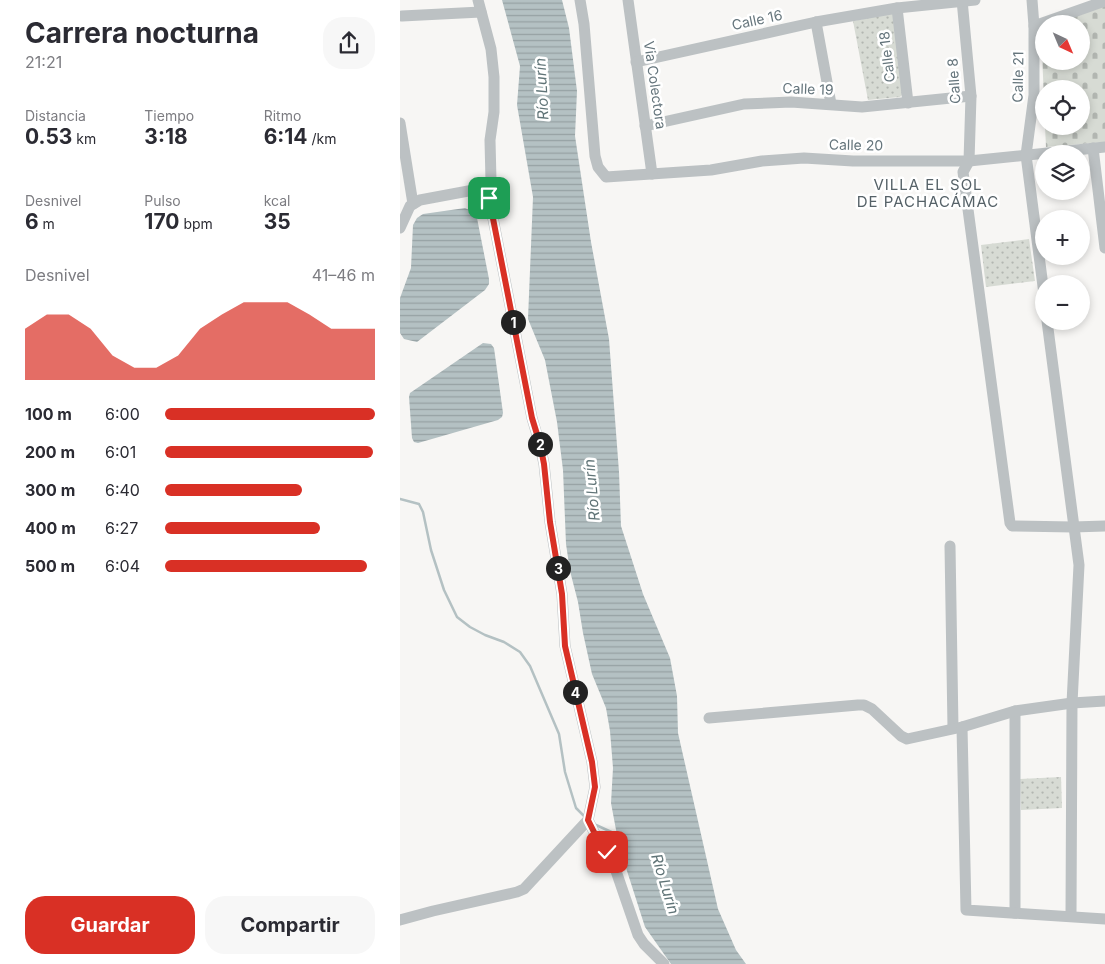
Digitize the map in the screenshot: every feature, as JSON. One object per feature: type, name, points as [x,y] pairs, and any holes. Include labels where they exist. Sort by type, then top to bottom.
[{"type":"street","points":[[400,920],[524,889],[588,820],[595,787],[592,762],[565,646],[562,594],[550,522],[544,464],[532,418],[489,198],[494,77],[491,49],[478,0]]},
{"type":"street","name":"Calle 20","points":[[580,0],[584,24],[595,156],[598,167],[606,177],[711,170],[762,161],[804,158],[853,161],[969,161],[1105,147]]},
{"type":"street","name":"Via Colectora","points":[[628,0],[652,174]]},
{"type":"street","name":"Calle 16","points":[[636,62],[816,22],[897,8],[975,0]]},
{"type":"street","name":"Calle 21","points":[[1032,0],[1034,95],[1026,155],[1042,275]]},
{"type":"street","name":"Calle 8","points":[[962,1],[971,96],[969,161],[963,172],[1010,523],[1012,526],[1073,527]]},
{"type":"street","points":[[1034,26],[1105,1]]},
{"type":"street","name":"Calle 18","points":[[897,8],[908,103]]},
{"type":"street","points":[[402,16],[481,12]]},
{"type":"street","points":[[816,22],[832,104]]},
{"type":"street","name":"Calle 19","points":[[645,126],[744,104],[791,102],[862,107],[971,96]]},
{"type":"street","points":[[400,122],[413,204]]},
{"type":"street","points":[[1093,148],[1105,248]]},
{"type":"street","points":[[400,228],[410,206],[420,200],[479,189],[491,181]]},
{"type":"street","points":[[1048,330],[1079,572],[1072,703],[1071,916]]},
{"type":"street","points":[[1073,527],[1105,526]]},
{"type":"street","points":[[950,546],[965,908],[967,911],[1105,919]]},
{"type":"street","points":[[709,718],[858,704],[868,706],[907,739],[958,728],[1015,711],[1072,703],[1105,701]]},
{"type":"street","points":[[1015,711],[1015,913]]},
{"type":"street","points":[[588,820],[616,871],[638,935],[644,944],[664,964]]},
{"type":"green space","points":[[1105,5],[1105,142],[1046,145],[1045,135],[1090,135],[1090,80],[1043,80],[1043,70],[1090,70],[1090,15],[1077,15]]},
{"type":"green space","points":[[893,13],[903,94],[900,97],[868,100],[853,21]]},
{"type":"green space","points":[[1029,239],[1035,281],[986,287],[981,245]]},
{"type":"green space","points":[[1061,777],[1062,808],[1021,810],[1020,779]]},
{"type":"water","name":"Río Lurín","points":[[502,0],[562,0],[569,28],[577,91],[575,136],[591,242],[609,339],[621,526],[643,594],[670,658],[677,696],[678,733],[718,909],[736,950],[746,964],[671,964],[645,927],[619,846],[611,803],[613,768],[606,708],[592,674],[566,544],[563,470],[557,422],[545,360],[528,319],[533,197],[517,105],[520,66]]},
{"type":"water","points":[[465,208],[474,212],[477,218],[489,284],[485,290],[417,342],[404,339],[400,333],[400,298],[411,268],[413,225],[417,218],[423,214]]},
{"type":"water","points":[[483,343],[491,344],[494,348],[502,417],[498,420],[418,443],[414,442],[412,438],[410,393]]},
{"type":"waterway","points":[[400,499],[419,504],[423,512],[431,550],[444,590],[457,617],[470,627],[504,642],[520,652],[530,666],[559,734],[565,772],[576,808],[585,817]]},
{"type":"waterway","points":[[596,825],[618,835]]},
{"type":"district","name":"VILLA EL SOL DE PACHACÁMAC","points":[[928,194]]},
{"type":"route","points":[[489,198],[532,418],[544,464],[550,522],[562,594],[565,646],[592,762],[595,787],[588,820],[607,852]]}]
